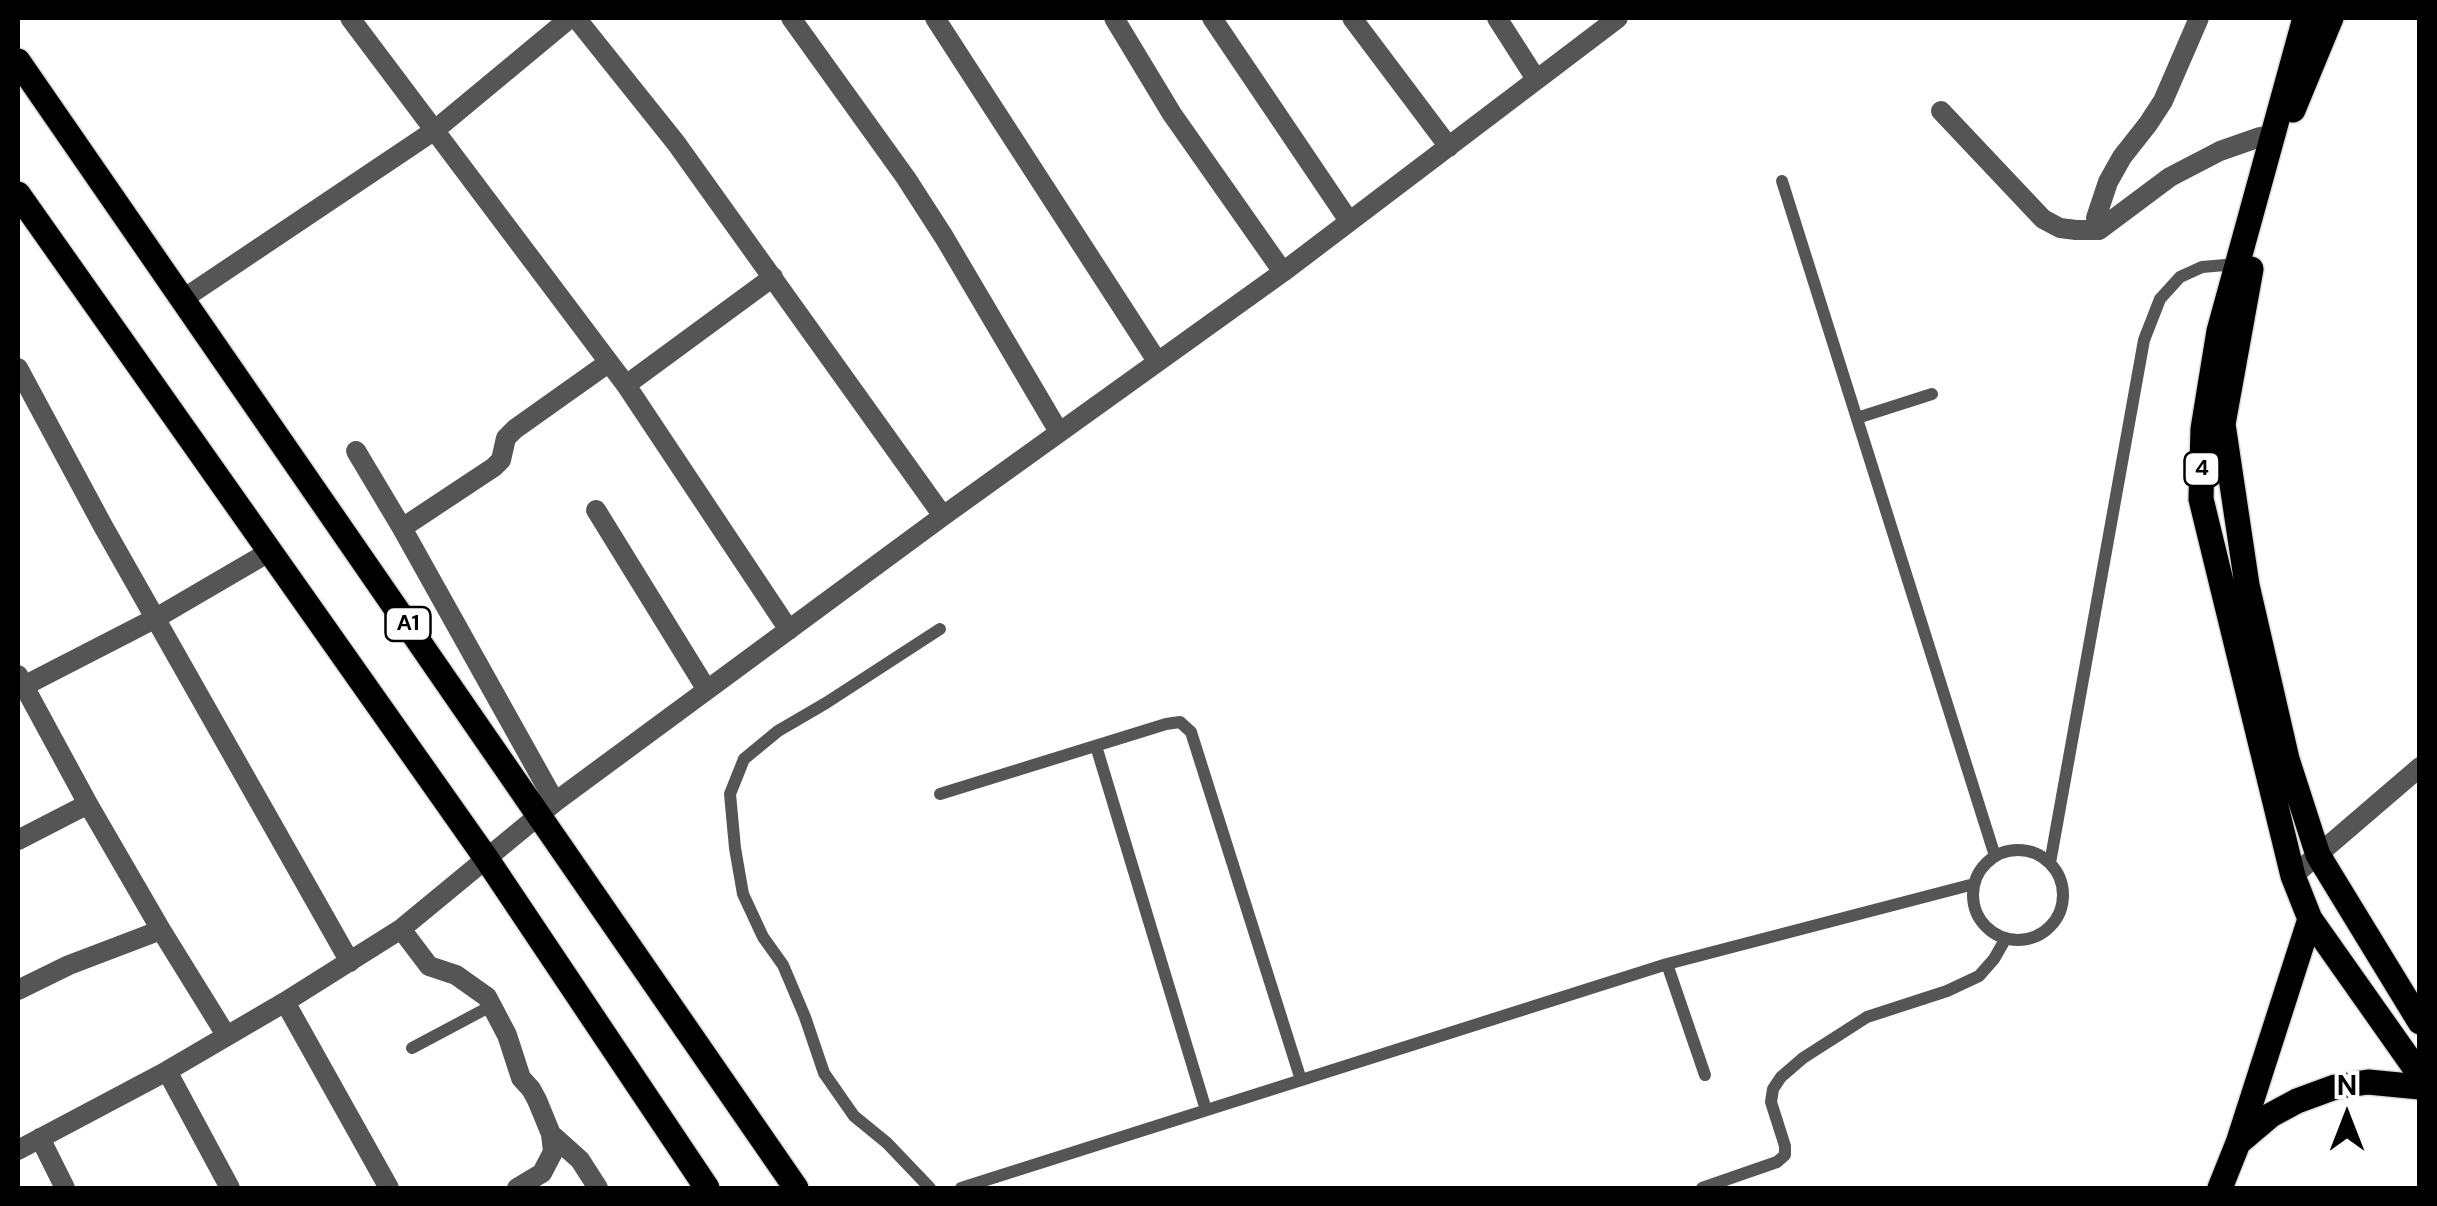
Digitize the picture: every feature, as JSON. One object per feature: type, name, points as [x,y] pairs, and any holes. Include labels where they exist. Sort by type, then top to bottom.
[{"type":"main road","name":"4","points":[[2304,18],[2219,331],[2202,429],[2201,499],[2293,876],[2310,919]]},
{"type":"main road","points":[[2332,18],[2294,106],[2252,264],[2223,424],[2252,604],[2287,759],[2318,854],[2420,1022]]},
{"type":"main road","name":"A1","points":[[18,62],[182,299],[547,809],[796,1188]]},
{"type":"main road","points":[[18,194],[486,858],[707,1188]]},
{"type":"main road","points":[[2310,919],[2420,1074]]},
{"type":"main road","points":[[2220,1188],[2310,919]]},
{"type":"main road","points":[[2238,1143],[2271,1115],[2336,1087],[2368,1082],[2420,1087]]},
{"type":"street","points":[[350,18],[626,385],[789,630]]},
{"type":"street","points":[[182,299],[435,130],[573,18],[676,143],[942,516]]},
{"type":"street","points":[[792,18],[934,222],[1059,432]]},
{"type":"street","points":[[936,18],[1156,360]]},
{"type":"street","points":[[1114,18],[1172,114],[1282,272]]},
{"type":"street","points":[[1212,18],[1349,222]]},
{"type":"street","points":[[1352,18],[1449,147]]},
{"type":"street","points":[[1497,18],[1536,79]]},
{"type":"street","points":[[18,1150],[167,1071],[401,929],[547,809],[942,516],[1282,272],[1618,18]]},
{"type":"street","points":[[2099,230],[2096,218],[2108,182],[2162,101],[2199,18]]},
{"type":"street","points":[[1941,111],[2044,219],[2060,228],[2099,230],[2170,177],[2220,151],[2272,136]]},
{"type":"street","points":[[626,385],[773,277]]},
{"type":"street","points":[[402,528],[494,466],[501,460],[506,438],[608,363]]},
{"type":"street","points":[[18,368],[350,962]]},
{"type":"street","points":[[356,451],[402,528],[547,809]]},
{"type":"street","points":[[596,510],[707,690]]},
{"type":"street","points":[[226,1035],[20,684],[156,618],[269,552]]},
{"type":"street","points":[[2293,876],[2420,767]]},
{"type":"street","points":[[18,840],[88,804]]},
{"type":"street","points":[[401,929],[429,966],[456,976],[487,998],[507,1035],[521,1078],[532,1089],[553,1152],[542,1174],[517,1188]]},
{"type":"street","points":[[18,990],[69,965],[161,930]]},
{"type":"street","points":[[285,1002],[388,1188]]},
{"type":"street","points":[[167,1071],[230,1188]]},
{"type":"street","points":[[550,1134],[580,1160],[598,1188]]},
{"type":"street","points":[[40,1138],[65,1188]]},
{"type":"lane","points":[[1782,181],[1995,856]]},
{"type":"lane","points":[[2050,863],[2144,340],[2160,299],[2180,277],[2202,267],[2237,264]]},
{"type":"lane","points":[[1857,418],[1932,394]]},
{"type":"lane","points":[[930,1188],[888,1143],[854,1116],[824,1072],[783,965],[762,937],[743,894],[730,794],[744,759],[778,731],[940,629]]},
{"type":"lane","points":[[940,794],[1180,722],[1191,732],[1301,1080]]},
{"type":"lane","points":[[1096,746],[1206,1110]]},
{"type":"lane","points":[[2029,852],[2050,863],[2057,872],[2063,895],[2050,926],[2029,938],[2006,938],[1979,917],[1974,884],[1995,856],[2029,852]]},
{"type":"lane","points":[[962,1188],[1667,964],[1974,884]]},
{"type":"lane","points":[[1702,1188],[1777,1162],[1785,1155],[1771,1102],[1773,1089],[1803,1058],[1867,1018],[1979,976],[2006,938]]},
{"type":"lane","points":[[1667,964],[1705,1075]]},
{"type":"lane","points":[[412,1048],[491,1006]]}]
